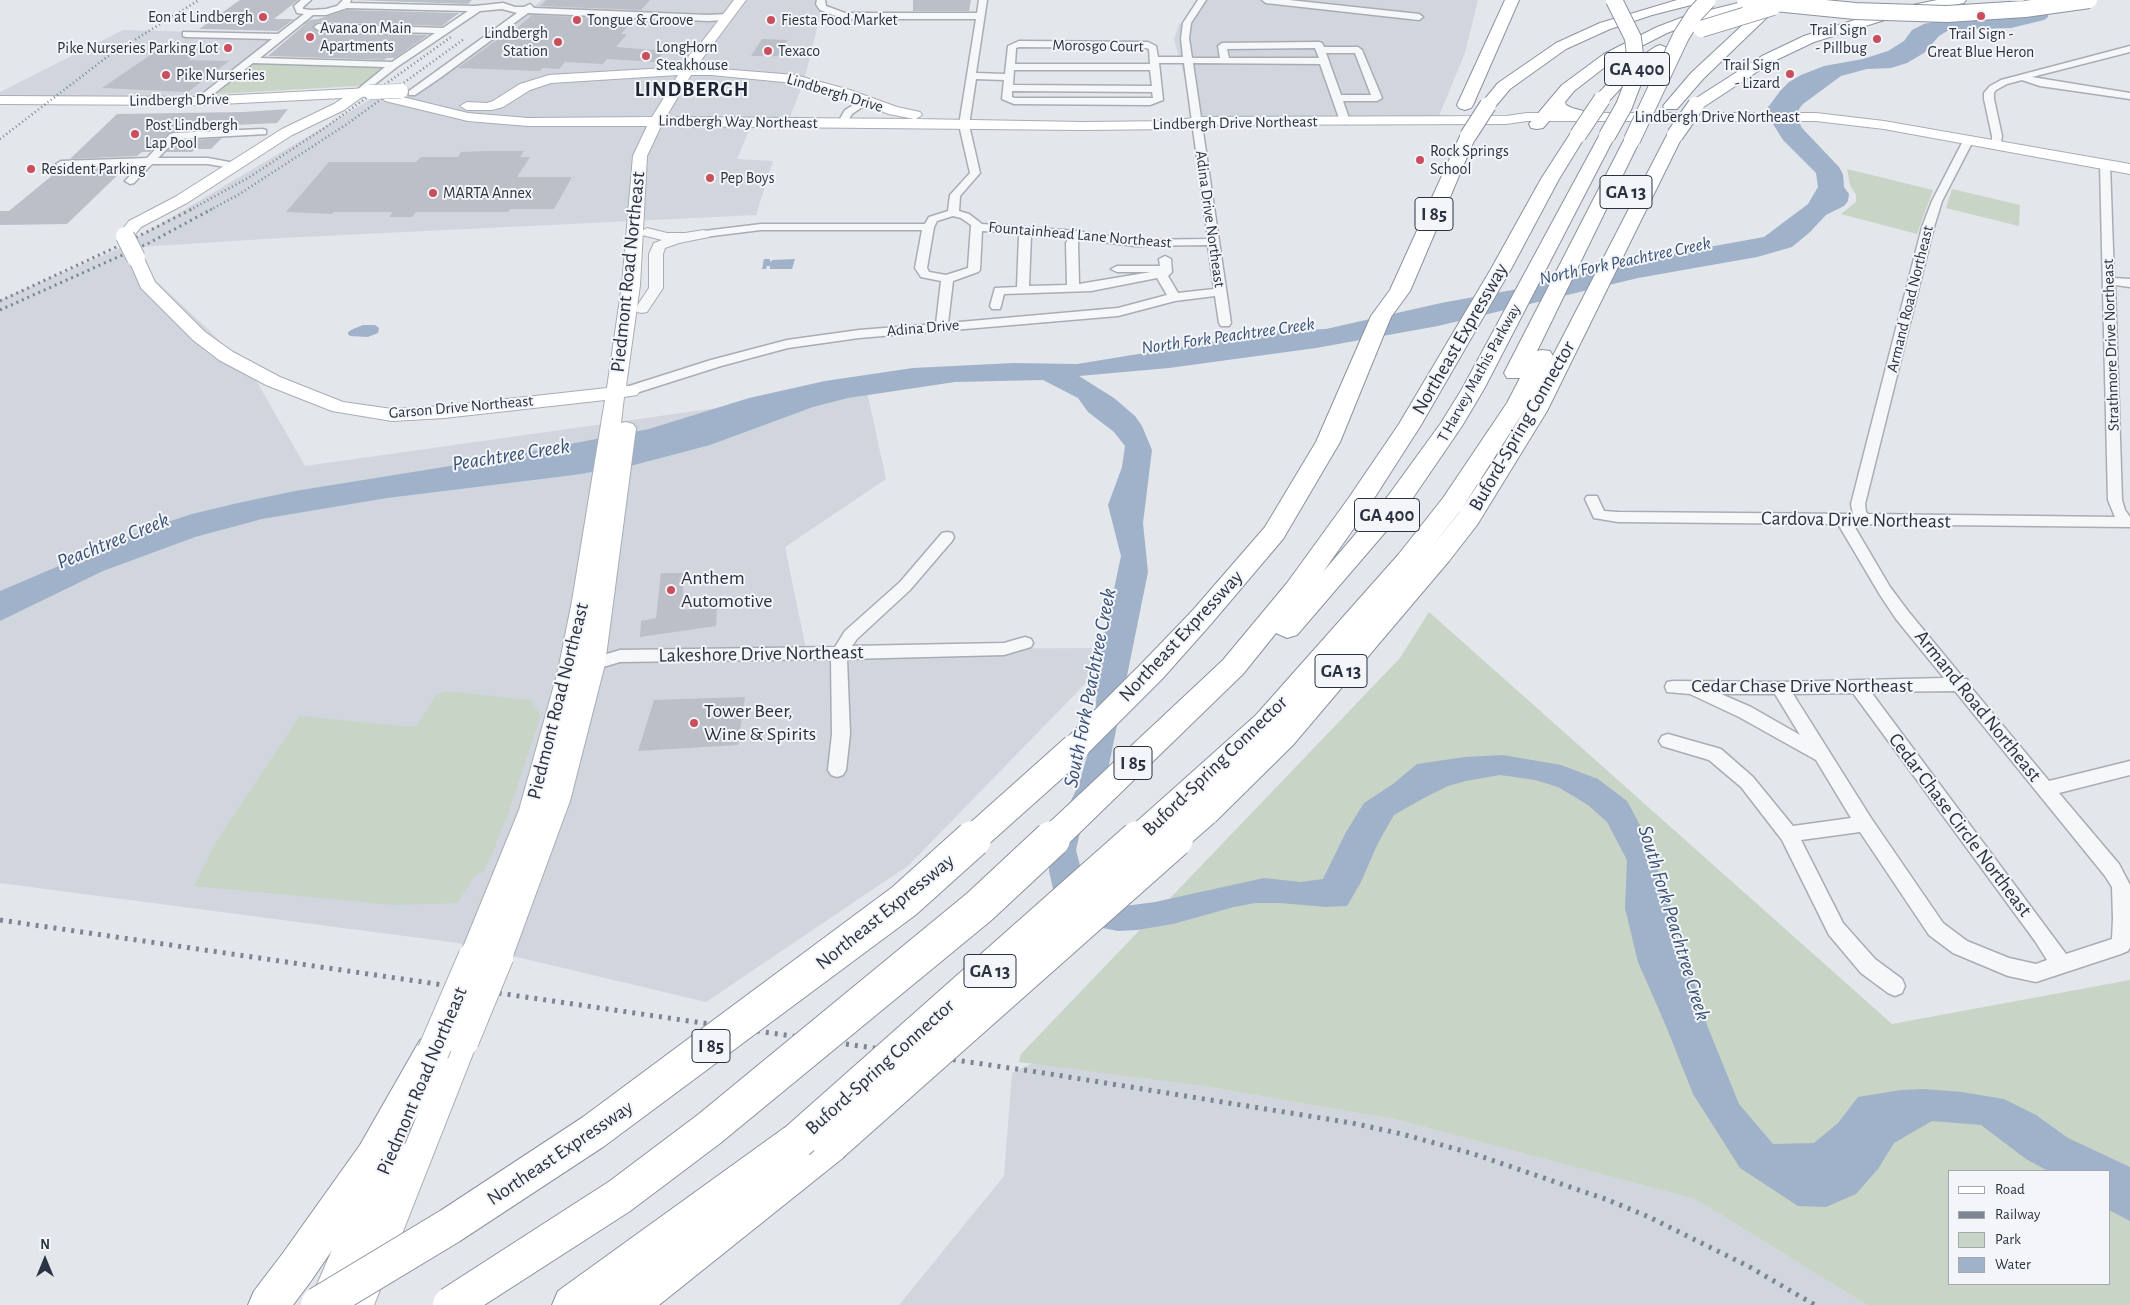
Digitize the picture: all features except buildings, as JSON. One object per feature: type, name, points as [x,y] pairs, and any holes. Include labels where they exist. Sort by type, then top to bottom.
[{"type":"highway","points":[[1380,307],[1459,136],[1465,105],[1512,0]]},
{"type":"highway","name":"T Harvey Mathis Parkway","points":[[1233,667],[1280,635],[1334,576],[1397,502],[1451,426],[1624,106],[1637,72],[1633,38],[1614,0]]},
{"type":"highway","name":"Northeast Expressway","points":[[319,1305],[450,1226],[593,1132],[904,901],[1075,748],[1202,618],[1274,533],[1328,442],[1362,364],[1380,307],[1400,291],[1459,136],[1504,86],[1523,70],[1561,46],[1605,26],[1647,12],[1694,0]]},
{"type":"highway","points":[[1532,121],[1572,72],[1609,47],[1655,24],[1712,6],[1742,0]]},
{"type":"highway","points":[[1746,0],[1828,9],[1924,14],[2009,11],[2089,0]]},
{"type":"highway","points":[[1560,325],[1573,254],[1632,140],[1681,36],[1694,14],[1712,6],[1772,0]]},
{"type":"highway","points":[[1655,135],[1672,106],[1697,76],[1778,0]]},
{"type":"highway","points":[[1782,18],[1800,0]]},
{"type":"highway","name":"Northeast Expressway","points":[[452,1305],[620,1196],[709,1129],[979,907],[1204,695],[1233,667],[1296,590],[1357,506],[1410,425],[1501,269],[1550,179],[1602,99],[1634,66],[1672,43],[1701,30],[1744,15],[1806,0]]},
{"type":"highway","points":[[1696,106],[1767,59],[1809,39],[1888,14],[1959,0]]},
{"type":"highway","points":[[1532,121],[1584,74],[1609,57],[1712,6]]},
{"type":"highway","name":"Buford-Spring Connector","points":[[626,1305],[814,1143],[1194,806],[1284,737],[1440,555],[1505,462],[1536,410],[1560,325],[1620,245],[1675,135],[1696,106],[1747,53]]},
{"type":"highway","points":[[1556,101],[1559,108],[1589,118]]},
{"type":"highway","name":"Buford-Spring Connector","points":[[1194,806],[1407,561],[1452,504],[1518,403],[1598,250]]},
{"type":"highway","points":[[268,1305],[297,1267],[448,1047]]},
{"type":"highway","name":"Buford-Spring Connector","points":[[572,1305],[814,1143]]},
{"type":"main road","name":"Piedmont Road Northeast","points":[[622,401],[640,156],[661,121],[686,71],[695,57],[703,50],[721,17],[740,0]]},
{"type":"main road","name":"Piedmont Road Northeast","points":[[486,957],[532,810],[570,671],[583,601],[605,510],[622,401],[642,309],[651,155],[661,121],[701,71],[750,0]]},
{"type":"main road","points":[[642,72],[681,64],[695,57]]},
{"type":"main road","name":"Lindbergh Drive","points":[[0,100],[199,101],[365,93],[401,94],[470,107],[493,105],[506,100],[525,87],[561,77],[642,72],[701,71],[752,73],[794,79],[894,111],[964,121]]},
{"type":"main road","points":[[511,115],[534,88],[561,77]]},
{"type":"main road","points":[[757,121],[800,116],[818,106],[823,94],[820,90],[794,79]]},
{"type":"main road","name":"Garson Drive Northeast","points":[[365,93],[287,132],[181,200],[135,224],[126,232],[125,236],[147,284],[199,336],[226,356],[273,381],[339,407],[392,415],[622,401]]},
{"type":"main road","name":"Lindbergh Drive","points":[[401,94],[468,116],[511,115]]},
{"type":"main road","name":"Lindbergh Drive","points":[[450,103],[511,115]]},
{"type":"main road","name":"Lindbergh Way Northeast","points":[[511,115],[661,121],[757,121],[846,124],[964,121]]},
{"type":"main road","name":"Lindbergh Drive Northeast","points":[[1532,121],[1589,118],[1819,120],[1926,134],[2130,169]]},
{"type":"main road","name":"Lindbergh Drive Northeast","points":[[964,121],[1110,126],[1177,124],[1196,121],[1751,119]]},
{"type":"main road","name":"Piedmont Road Northeast","points":[[327,1305],[448,1047],[486,957],[557,801],[593,664],[604,594],[605,510]]},
{"type":"main road","name":"Piedmont Road Northeast","points":[[356,1305],[448,1047]]},
{"type":"street","points":[[307,0],[300,4],[298,9],[311,13],[334,10],[346,2],[475,9],[684,16],[688,18],[721,17]]},
{"type":"street","points":[[821,0],[820,4],[823,8],[844,16],[980,16]]},
{"type":"street","points":[[953,213],[955,195],[975,173],[964,121],[983,0]]},
{"type":"street","name":"Adina Drive Northeast","points":[[1202,0],[1191,15],[1185,30],[1225,323]]},
{"type":"street","points":[[1266,0],[1419,17]]},
{"type":"street","points":[[401,94],[437,76],[537,1]]},
{"type":"street","points":[[365,93],[394,65],[475,9]]},
{"type":"street","points":[[199,101],[311,13]]},
{"type":"street","points":[[294,26],[305,26]]},
{"type":"street","points":[[318,27],[444,31]]},
{"type":"street","points":[[186,34],[280,37]]},
{"type":"street","name":"Morosgo Court","points":[[1018,44],[1148,45],[1153,48],[1155,64],[1157,89],[1008,88],[1012,46],[1018,44]]},
{"type":"street","points":[[1225,61],[1222,46],[1318,45],[1345,121]]},
{"type":"street","points":[[1996,146],[1998,136],[1989,93],[1998,85],[2130,48]]},
{"type":"street","points":[[1320,50],[1358,50],[1377,98],[1337,98]]},
{"type":"street","points":[[251,60],[394,65]]},
{"type":"street","points":[[1010,67],[1155,64],[1189,61],[1324,61]]},
{"type":"street","points":[[972,76],[1009,77]]},
{"type":"street","points":[[2022,78],[2040,83],[2130,96]]},
{"type":"street","points":[[846,124],[855,112],[868,102]]},
{"type":"street","points":[[130,181],[153,161],[174,136],[262,132]]},
{"type":"street","name":"Armand Road Northeast","points":[[1863,520],[1858,512],[1858,504],[1928,227],[1937,201],[1968,141]]},
{"type":"street","points":[[61,164],[153,161],[157,164],[176,164],[184,160],[208,161],[236,166]]},
{"type":"street","name":"Strathmore Drive Northeast","points":[[2105,164],[2115,500],[2118,511],[2128,522]]},
{"type":"street","points":[[953,213],[973,220],[977,227],[974,270],[947,278],[925,275],[921,268],[928,227],[933,219],[953,213]]},
{"type":"street","points":[[642,309],[656,288],[656,254],[659,246],[675,238],[762,227],[928,227]]},
{"type":"street","name":"Fountainhead Lane Northeast","points":[[977,227],[1037,230],[1135,243],[1213,242]]},
{"type":"street","points":[[647,232],[667,237],[704,234]]},
{"type":"street","points":[[1073,288],[1072,243],[1076,234]]},
{"type":"street","points":[[1023,290],[1025,236]]},
{"type":"street","points":[[996,306],[999,291],[1091,287],[1162,274],[1166,272],[1165,259]]},
{"type":"street","points":[[1117,282],[1116,264],[1158,269],[1174,297]]},
{"type":"street","points":[[942,326],[947,278]]},
{"type":"street","points":[[2108,281],[2130,283]]},
{"type":"street","name":"Adina Drive","points":[[622,401],[716,363],[787,344],[859,334],[1118,312],[1174,297],[1220,292]]},
{"type":"street","name":"Cardova Drive Northeast","points":[[1592,499],[1599,515],[1843,520],[2128,522]]},
{"type":"street","name":"Armand Road Northeast","points":[[1843,520],[1885,591],[2045,788],[2121,877]]},
{"type":"street","points":[[837,770],[841,734],[839,653],[852,635],[905,586],[947,537]]},
{"type":"street","name":"Lakeshore Drive Northeast","points":[[593,664],[620,656],[1004,649],[1025,643]]},
{"type":"street","name":"Cedar Chase Drive Northeast","points":[[1823,756],[1745,712],[1681,687],[1780,688],[1960,684]]},
{"type":"street","name":"Cedar Chase Circle Northeast","points":[[1857,686],[2042,935],[2062,965]]},
{"type":"street","points":[[1780,688],[1865,824],[1936,929],[1960,947],[2008,967],[2036,973],[2120,945],[2126,923],[2121,877]]},
{"type":"street","points":[[1668,741],[1715,754],[1747,782],[1789,834],[1836,929],[1868,966],[1895,986]]},
{"type":"street","points":[[2045,788],[2130,768]]},
{"type":"street","points":[[1789,834],[1865,824]]},
{"type":"shaded area","points":[[542,0],[824,0],[804,81],[786,127],[750,128],[737,159],[773,161],[756,215],[281,238],[121,248],[249,368],[305,466],[866,387],[886,479],[785,547],[806,649],[1120,648],[909,865],[706,1002],[458,943],[0,883],[0,300],[120,248],[386,90],[427,86]]},
{"type":"shaded area","points":[[1205,0],[1478,0],[1465,53],[1436,123],[1198,126],[1174,39],[1179,24],[1187,22]]},
{"type":"shaded area","points":[[123,30],[277,34],[192,100],[0,99],[0,92]]},
{"type":"shaded area","points":[[1033,1063],[1203,1086],[1398,1120],[1695,1199],[1867,1305],[899,1305],[1004,1176],[1012,1073]]},
{"type":"green space","points":[[264,62],[376,66],[382,68],[382,71],[357,86],[216,94],[254,64]]},
{"type":"green space","points":[[1847,169],[1933,190],[1917,234],[1841,214],[1856,202],[1856,195],[1850,185]]},
{"type":"green space","points":[[1952,189],[2020,205],[2019,226],[1946,208]]},
{"type":"green space","points":[[1429,612],[1892,1024],[2130,980],[2130,1305],[1867,1305],[1695,1199],[1398,1120],[1203,1086],[1019,1062],[1021,1054],[1400,658]]},
{"type":"green space","points":[[444,691],[530,700],[539,711],[540,718],[508,814],[490,859],[483,872],[474,877],[457,903],[394,905],[194,886],[216,842],[300,716],[412,727],[418,724],[436,695]]},
{"type":"water","name":"South Fork Peachtree Creek","points":[[2048,13],[2048,17],[2044,20],[2011,28],[1949,30],[1939,36],[1924,53],[1907,63],[1891,68],[1867,69],[1841,76],[1803,104],[1799,109],[1799,122],[1802,128],[1839,167],[1843,174],[1844,187],[1849,194],[1848,201],[1844,206],[1826,215],[1792,247],[1757,257],[1638,278],[1438,326],[1316,348],[1169,368],[1079,376],[1114,398],[1135,416],[1142,426],[1152,450],[1143,523],[1148,572],[1109,765],[1101,792],[1080,832],[1076,850],[1084,881],[1125,906],[1155,902],[1264,878],[1301,882],[1323,879],[1346,832],[1364,803],[1393,784],[1417,764],[1465,757],[1503,755],[1561,765],[1598,779],[1627,801],[1641,827],[1665,888],[1707,1025],[1739,1104],[1773,1144],[1814,1143],[1838,1123],[1858,1097],[1901,1090],[1924,1089],[1962,1092],[2004,1099],[2036,1115],[2068,1138],[2130,1167],[2130,1221],[2110,1211],[2110,1170],[2046,1170],[2026,1159],[1981,1125],[1932,1121],[1894,1143],[1878,1169],[1856,1194],[1826,1207],[1798,1206],[1740,1168],[1693,1094],[1638,962],[1625,908],[1627,860],[1607,822],[1588,805],[1558,787],[1535,780],[1500,775],[1466,781],[1448,786],[1394,815],[1347,906],[1326,907],[1255,903],[1173,924],[1118,931],[1092,926],[1062,907],[1053,889],[1049,871],[1050,852],[1052,839],[1079,784],[1094,732],[1099,660],[1121,556],[1108,505],[1122,467],[1125,446],[1114,432],[1088,412],[1078,398],[1043,380],[955,382],[848,398],[813,407],[710,445],[634,465],[574,475],[387,498],[262,519],[195,537],[103,571],[0,621],[0,591],[146,529],[192,514],[238,503],[295,491],[475,462],[649,429],[749,398],[825,381],[913,368],[1013,363],[1077,364],[1280,331],[1326,329],[1441,303],[1518,289],[1665,255],[1764,237],[1808,204],[1818,187],[1816,173],[1783,140],[1766,110],[1780,91],[1789,82],[1801,75],[1824,66],[1863,59],[1888,51],[1904,41],[1912,30],[1924,24],[1945,19]]},
{"type":"water","points":[[764,259],[770,259],[770,262],[773,260],[795,259],[792,269],[770,269],[770,266],[767,266],[766,269],[762,269]]},
{"type":"water","points":[[363,325],[375,325],[379,328],[378,333],[368,337],[350,336],[348,334],[353,329]]},
{"type":"tunnel","points":[[305,26],[318,27]]},
{"type":"railway","points":[[0,139],[107,57],[199,0]]},
{"type":"railway","points":[[190,210],[248,178],[323,129],[451,37]]},
{"type":"railway","points":[[210,210],[238,195],[347,124],[464,39]]},
{"type":"railway","points":[[0,301],[125,243],[192,209]]},
{"type":"railway","points":[[0,310],[149,243],[212,209]]},
{"type":"railway","points":[[0,920],[1044,1073],[1352,1123],[1402,1134],[1474,1154],[1608,1200],[1649,1217],[1748,1266],[1815,1305]]},
{"type":"place","name":"Trail Sign - Great Blue Heron","points":[[1981,16]]},
{"type":"place","name":"Eon at Lindbergh","points":[[263,17]]},
{"type":"place","name":"Tongue & Groove","points":[[577,20]]},
{"type":"place","name":"Fiesta Food Market","points":[[771,20]]},
{"type":"place","name":"Avana on Main Apartments","points":[[310,37]]},
{"type":"place","name":"Trail Sign - Pillbug","points":[[1877,39]]},
{"type":"place","name":"Lindbergh Station","points":[[558,42]]},
{"type":"place","name":"Pike Nurseries Parking Lot","points":[[228,48]]},
{"type":"place","name":"Texaco","points":[[768,51]]},
{"type":"place","name":"LongHorn Steakhouse","points":[[646,56]]},
{"type":"place","name":"Trail Sign - Lizard","points":[[1790,74]]},
{"type":"place","name":"Pike Nurseries","points":[[166,75]]},
{"type":"place","name":"Post Lindbergh Lap Pool","points":[[135,134]]},
{"type":"place","name":"Rock Springs School","points":[[1420,160]]},
{"type":"place","name":"Resident Parking","points":[[31,169]]},
{"type":"place","name":"Pep Boys","points":[[710,178]]},
{"type":"place","name":"MARTA Annex","points":[[433,193]]},
{"type":"place","name":"Anthem Automotive","points":[[671,590]]},
{"type":"place","name":"Tower Beer, Wine & Spirits","points":[[694,723]]},
{"type":"district","name":"LINDBERGH","points":[[692,90]]},
{"type":"water label","name":"North Fork Peachtree Creek","points":[[1625,261]]},
{"type":"water label","name":"North Fork Peachtree Creek","points":[[1228,336]]},
{"type":"water label","name":"Peachtree Creek","points":[[511,455]]},
{"type":"water label","name":"Peachtree Creek","points":[[113,541]]}]
